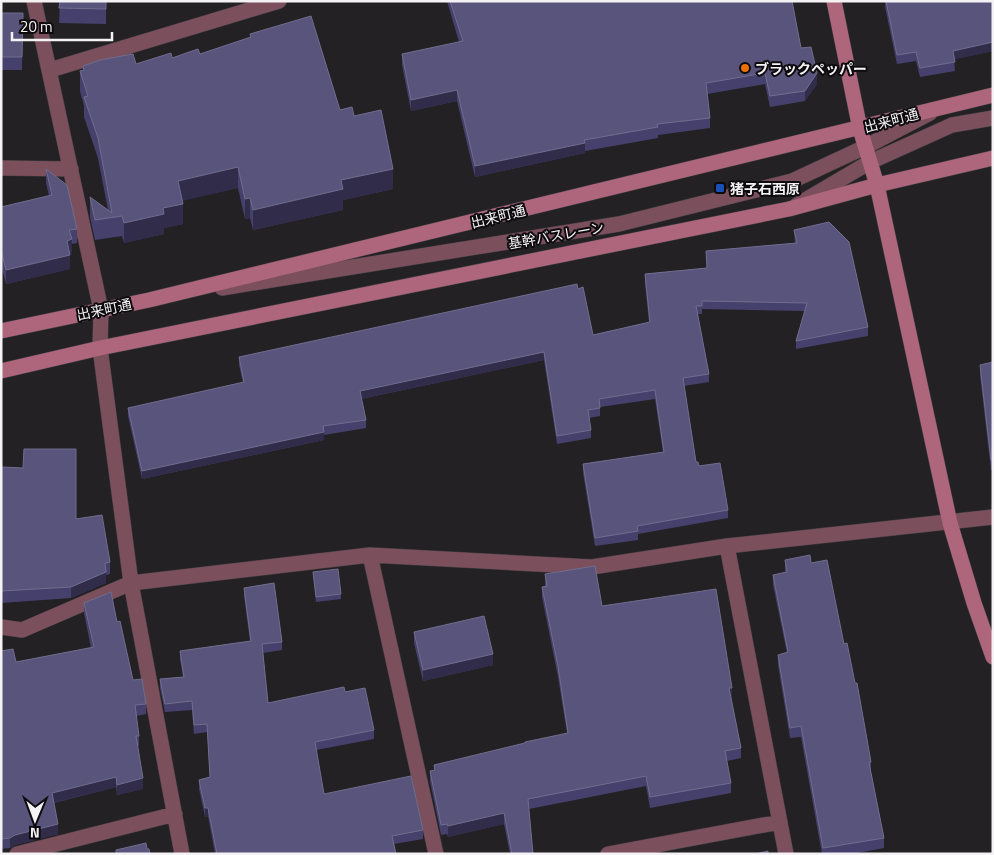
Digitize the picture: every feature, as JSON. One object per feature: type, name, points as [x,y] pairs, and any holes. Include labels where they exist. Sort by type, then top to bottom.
[{"type":"main road","points":[[834,1],[860,129],[877,185],[950,523],[974,603],[993,657]]},
{"type":"main road","name":"出来町通","points":[[1,331],[149,300],[860,129],[993,95]]},
{"type":"main road","points":[[1,371],[100,348],[789,209],[877,185],[993,158]]},
{"type":"street","points":[[34,1],[101,310],[100,348],[131,583],[182,854]]},
{"type":"street","points":[[50,70],[279,1]]},
{"type":"street","name":"基幹バスレーン","points":[[149,300],[619,224],[792,181],[865,147],[944,106]]},
{"type":"street","points":[[789,209],[870,162],[952,126],[993,118]]},
{"type":"street","points":[[1,168],[71,169]]},
{"type":"street","points":[[1,627],[22,630],[131,583],[370,555],[592,567],[727,546],[993,517]]},
{"type":"street","points":[[727,546],[786,854]]},
{"type":"street","points":[[370,555],[436,854]]},
{"type":"street","points":[[17,854],[175,814]]},
{"type":"street","points":[[608,854],[780,822]]},
{"type":"building","points":[[60,1],[106,1],[106,9],[59,8]]},
{"type":"building","points":[[450,1],[792,1],[801,48],[811,47],[817,73],[805,91],[770,96],[765,73],[706,83],[710,118],[657,124],[658,127],[584,140],[585,143],[475,166],[457,90],[411,100],[402,54],[463,41]]},
{"type":"building","points":[[886,1],[993,1],[993,42],[953,51],[955,62],[920,68],[916,52],[897,55]]},
{"type":"building","points":[[1,13],[23,13],[22,57],[1,57]]},
{"type":"building","points":[[311,16],[340,110],[352,107],[354,116],[381,110],[393,169],[341,180],[343,189],[253,210],[250,198],[245,199],[238,167],[178,181],[183,204],[163,208],[164,214],[124,223],[122,216],[95,220],[90,197],[112,213],[98,138],[84,97],[88,96],[80,71],[84,70],[83,66],[100,60],[133,54],[136,64],[171,53],[172,58],[198,49],[200,54],[251,37],[250,34]]},
{"type":"building","points":[[46,169],[67,185],[77,229],[69,230],[72,239],[67,241],[70,255],[6,270],[1,250],[1,207],[52,195]]},
{"type":"building","points":[[829,222],[849,242],[868,327],[796,341],[807,303],[702,301],[702,306],[696,306],[709,374],[683,378],[696,462],[698,462],[699,466],[720,463],[728,510],[637,526],[638,531],[595,538],[583,464],[664,452],[655,390],[599,399],[600,408],[588,410],[591,430],[557,436],[544,352],[360,391],[366,420],[323,426],[324,432],[142,471],[128,408],[244,382],[239,357],[577,284],[578,289],[583,287],[593,335],[650,322],[645,274],[707,268],[706,251],[797,243],[794,230]]},
{"type":"building","points":[[993,362],[993,460],[991,460],[980,365]]},
{"type":"building","points":[[24,449],[76,449],[76,519],[102,515],[110,562],[105,563],[106,572],[71,587],[1,591],[1,467],[23,468]]},
{"type":"building","points":[[810,555],[811,563],[827,560],[844,644],[847,643],[855,683],[857,683],[871,762],[869,763],[884,838],[823,848],[801,726],[790,728],[778,655],[788,652],[773,575],[787,572],[785,560]]},
{"type":"building","points":[[595,566],[602,606],[716,589],[732,688],[729,688],[741,748],[725,751],[731,783],[650,797],[646,776],[528,799],[533,854],[512,854],[504,813],[448,826],[447,824],[441,825],[430,771],[435,770],[434,765],[568,733],[558,666],[542,587],[547,586],[545,574]]},
{"type":"building","points":[[338,569],[341,594],[316,597],[313,572]]},
{"type":"building","points":[[274,583],[282,642],[262,644],[268,703],[344,687],[345,692],[365,688],[374,730],[315,742],[324,794],[411,776],[423,830],[392,836],[396,854],[217,854],[208,808],[205,808],[199,780],[210,777],[207,724],[194,725],[192,701],[165,704],[160,679],[184,677],[180,651],[251,641],[244,588]]},
{"type":"building","points":[[111,592],[117,622],[120,621],[133,680],[142,679],[146,704],[135,705],[139,736],[136,736],[143,778],[117,785],[116,777],[52,793],[58,824],[1,839],[1,651],[13,649],[16,662],[94,647],[84,603]]},
{"type":"building","points":[[484,616],[493,654],[423,670],[414,632]]},
{"type":"building","points":[[146,843],[150,854],[116,854],[116,850]]},
{"type":"building","points":[[768,851],[768,854],[755,854]]},
{"type":"place","name":"ブラックペッパー","points":[[745,68]]},
{"type":"place","name":"猪子石西原","points":[[720,188]]}]
